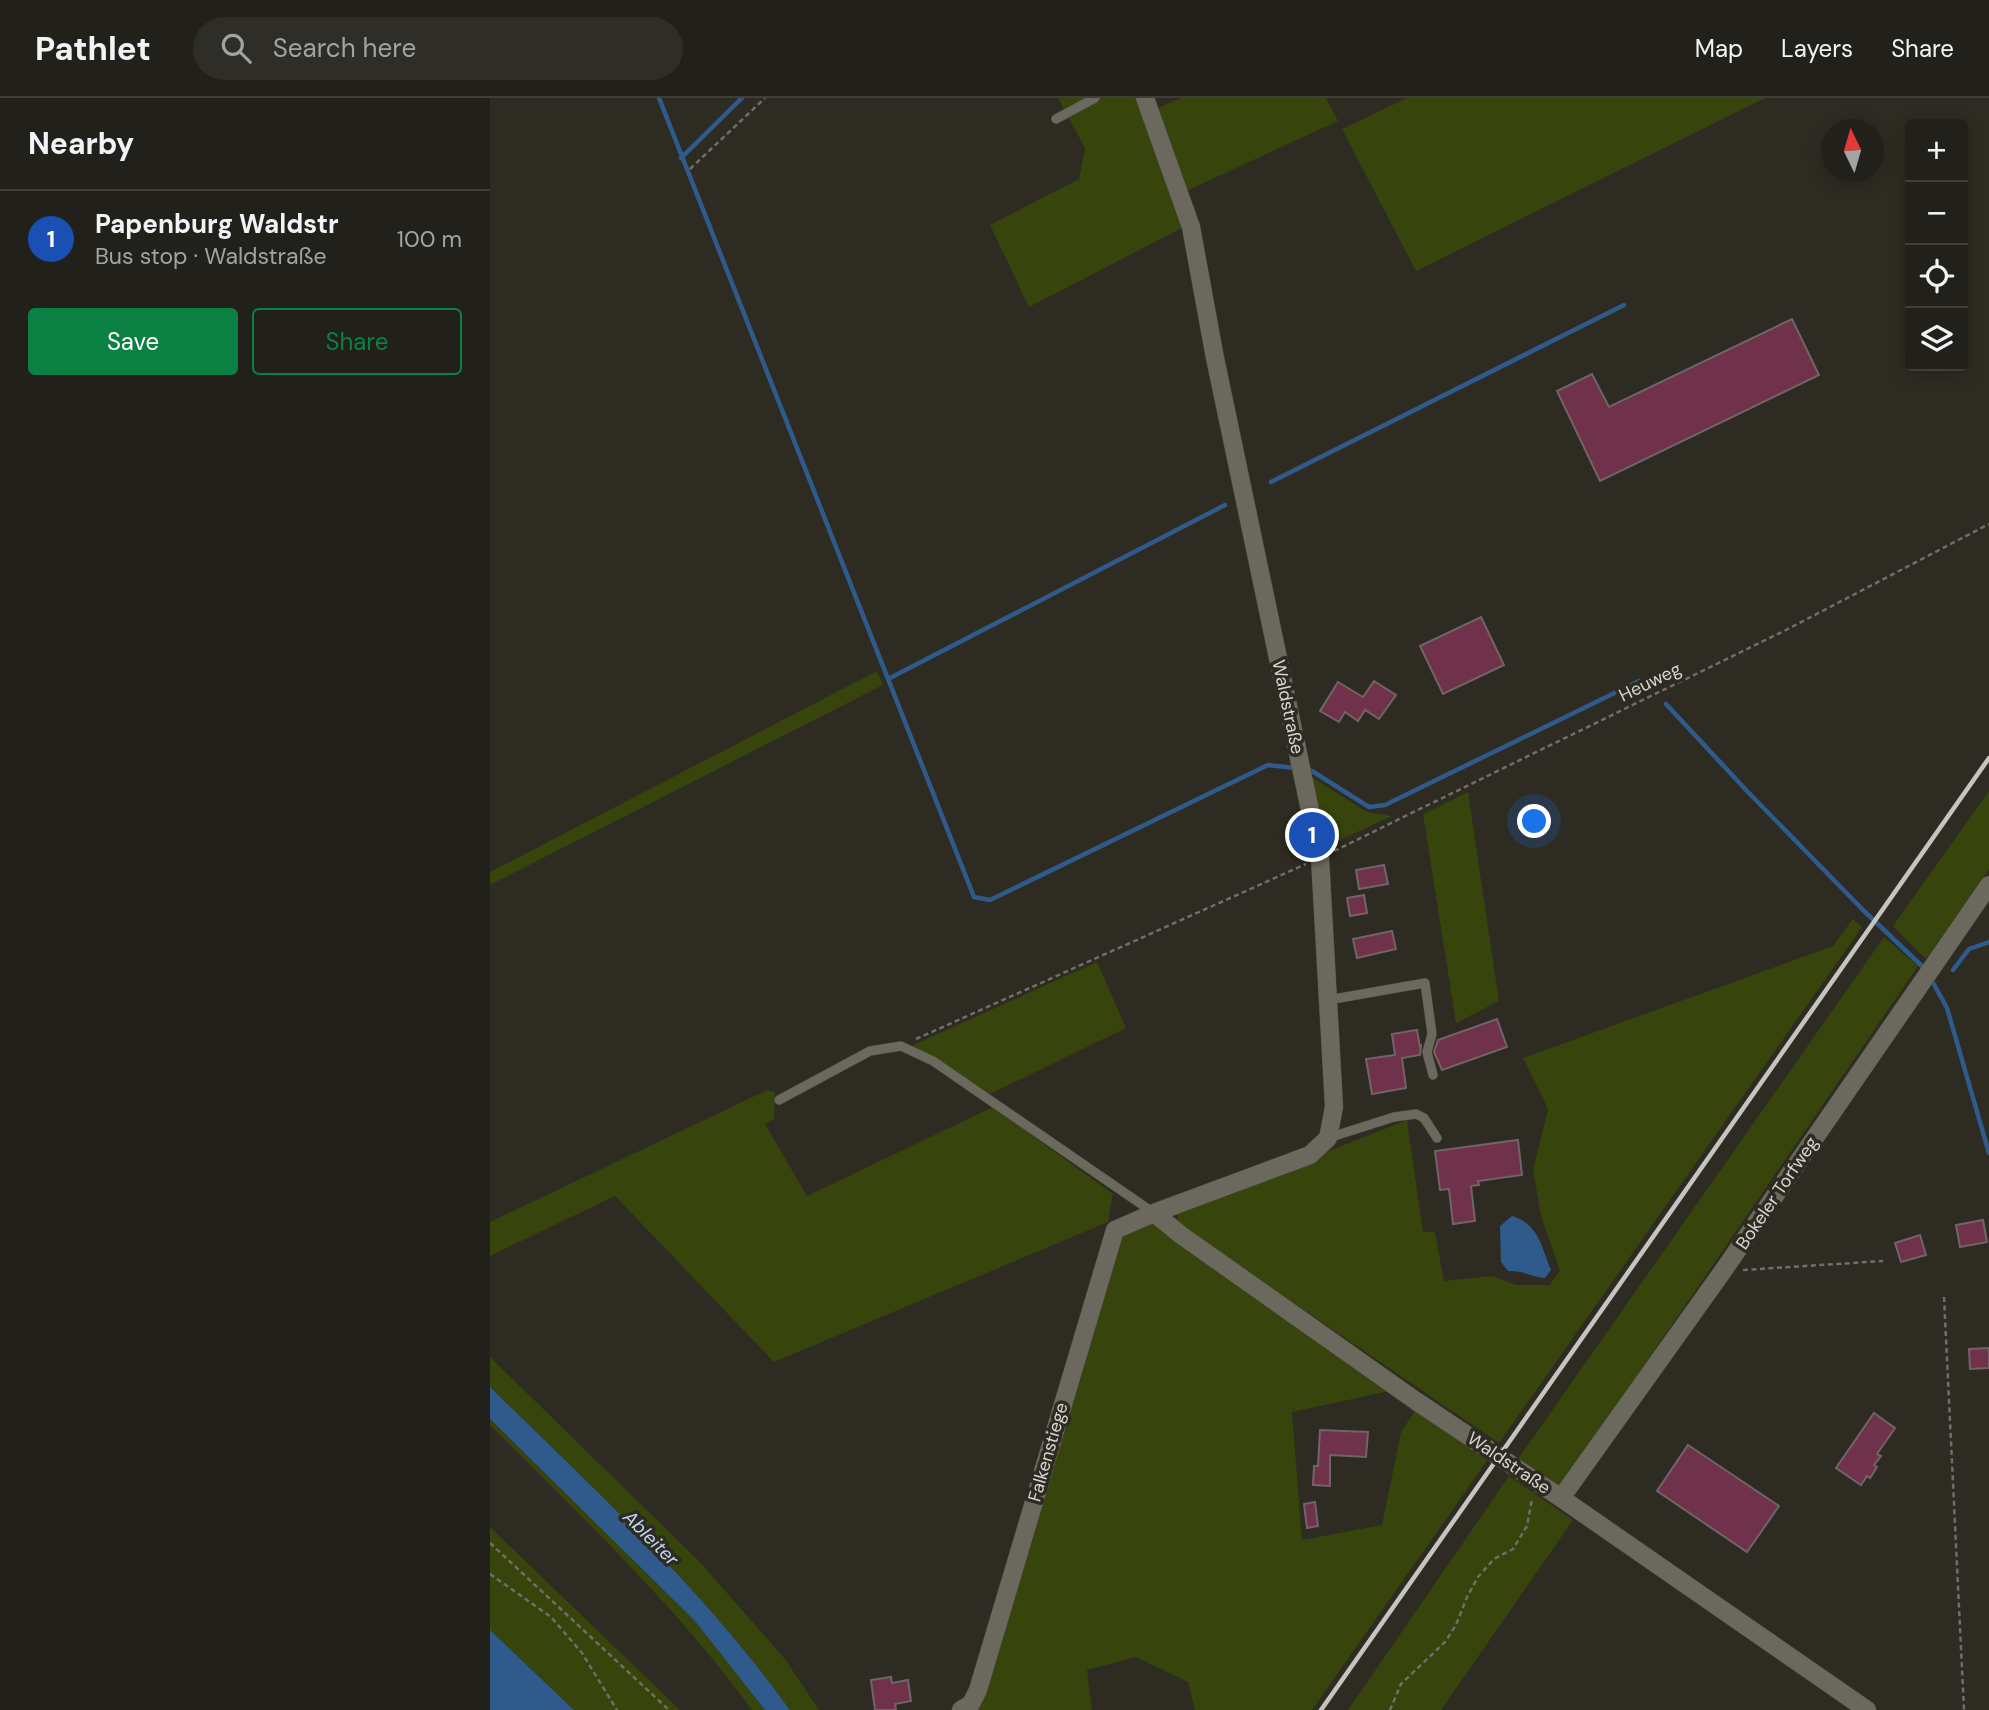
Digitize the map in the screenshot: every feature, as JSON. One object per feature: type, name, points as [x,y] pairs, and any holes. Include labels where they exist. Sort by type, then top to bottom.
[{"type":"street","name":"Waldstraße","points":[[1145,98],[1191,227],[1215,358],[1320,858],[1335,1107],[1328,1138]]},
{"type":"street","name":"Bokeler Torfweg","points":[[1562,1498],[1723,1271],[1989,885]]},
{"type":"street","points":[[1154,1213],[1310,1155],[1328,1138]]},
{"type":"street","name":"Waldstraße","points":[[1154,1213],[1181,1235],[1416,1401],[1562,1498],[1867,1710]]},
{"type":"street","name":"Falkenstiege","points":[[961,1710],[971,1704],[978,1690],[1115,1230],[1154,1213]]},
{"type":"lane","points":[[1056,119],[1095,98]]},
{"type":"lane","points":[[1328,1000],[1424,983],[1432,1034],[1427,1052],[1433,1076]]},
{"type":"lane","points":[[779,1100],[870,1051],[901,1046]]},
{"type":"lane","name":"Waldstraße","points":[[901,1046],[933,1060],[1154,1213]]},
{"type":"lane","points":[[1328,1138],[1416,1114],[1424,1118],[1437,1138]]},
{"type":"path","points":[[690,169],[765,98]]},
{"type":"path","name":"Heuweg","points":[[901,1046],[1320,858],[1786,630],[1989,524]]},
{"type":"path","points":[[1723,1271],[1883,1261]]},
{"type":"path","points":[[1944,1297],[1964,1710]]},
{"type":"path","points":[[1390,1710],[1401,1684],[1445,1642],[1457,1625],[1478,1577],[1494,1559],[1513,1549],[1527,1526],[1536,1482]]},
{"type":"path","points":[[490,1543],[669,1710]]},
{"type":"path","points":[[490,1574],[551,1617],[582,1653],[617,1710]]},
{"type":"green space","points":[[1058,98],[1136,98],[1184,227],[1029,307],[990,225],[1079,179],[1085,148]]},
{"type":"green space","points":[[1181,98],[1326,98],[1338,121],[1184,192],[1156,109]]},
{"type":"green space","points":[[1407,98],[1765,98],[1416,271],[1342,129]]},
{"type":"green space","points":[[877,671],[883,685],[490,885],[490,872]]},
{"type":"green space","points":[[1310,776],[1367,812],[1392,816],[1325,847]]},
{"type":"green space","points":[[1989,791],[1989,869],[1926,959],[1893,926]]},
{"type":"green space","points":[[1468,792],[1499,1001],[1456,1023],[1423,814]]},
{"type":"green space","points":[[1853,919],[1862,927],[1499,1443],[1178,1224],[1177,1211],[1407,1120],[1423,1232],[1435,1232],[1444,1281],[1492,1276],[1516,1285],[1549,1285],[1560,1271],[1541,1216],[1533,1170],[1548,1109],[1523,1058],[1833,946]]},
{"type":"green space","points":[[1884,937],[1918,966],[1560,1488],[1518,1459]]},
{"type":"green space","points":[[1097,962],[1126,1028],[990,1094],[911,1046]]},
{"type":"green space","points":[[767,1090],[775,1092],[774,1119],[765,1124],[807,1196],[993,1107],[1113,1194],[1108,1222],[774,1362],[615,1196],[490,1256],[490,1222]]},
{"type":"green space","points":[[1154,1220],[1390,1391],[1292,1412],[1302,1540],[1382,1525],[1401,1432],[1416,1409],[1489,1458],[1312,1710],[1195,1710],[1188,1682],[1136,1657],[1087,1670],[1092,1710],[975,1710],[1120,1233]]},
{"type":"green space","points":[[490,1357],[698,1560],[785,1659],[819,1710],[790,1710],[685,1582],[609,1503],[490,1387]]},
{"type":"green space","points":[[490,1419],[695,1621],[765,1710],[752,1710],[723,1671],[660,1598],[490,1425]]},
{"type":"green space","points":[[1509,1476],[1573,1520],[1441,1710],[1348,1710]]},
{"type":"green space","points":[[490,1527],[680,1710],[574,1710],[490,1630]]},
{"type":"water","points":[[1512,1216],[1528,1224],[1538,1237],[1551,1270],[1545,1278],[1508,1271],[1501,1262],[1500,1226]]},
{"type":"water","points":[[490,1387],[609,1503],[685,1582],[790,1710],[765,1710],[695,1621],[490,1419]]},
{"type":"water","points":[[490,1630],[574,1710],[490,1710]]},
{"type":"building","points":[[1792,319],[1819,375],[1600,481],[1557,391],[1592,374],[1609,407]]},
{"type":"building","points":[[1481,617],[1504,665],[1443,694],[1420,646]]},
{"type":"building","points":[[1374,681],[1396,695],[1379,719],[1365,710],[1358,721],[1345,712],[1339,722],[1320,711],[1338,682],[1363,697]]},
{"type":"building","points":[[1384,865],[1388,884],[1359,889],[1356,870]]},
{"type":"building","points":[[1364,895],[1367,913],[1350,916],[1347,898]]},
{"type":"building","points":[[1392,931],[1396,949],[1357,958],[1353,939]]},
{"type":"building","points":[[1497,1019],[1507,1047],[1442,1070],[1434,1052],[1438,1040]]},
{"type":"building","points":[[1417,1030],[1420,1055],[1402,1058],[1406,1088],[1372,1094],[1366,1059],[1395,1055],[1392,1034]]},
{"type":"building","points":[[1518,1140],[1522,1175],[1478,1181],[1479,1185],[1471,1186],[1475,1221],[1453,1224],[1449,1189],[1440,1190],[1435,1151]]},
{"type":"building","points":[[1983,1220],[1987,1242],[1960,1247],[1956,1225]]},
{"type":"building","points":[[1920,1235],[1926,1255],[1901,1262],[1895,1243]]},
{"type":"building","points":[[1989,1348],[1989,1368],[1970,1369],[1969,1349]]},
{"type":"building","points":[[1874,1413],[1895,1428],[1877,1454],[1881,1456],[1874,1465],[1877,1467],[1861,1485],[1836,1468]]},
{"type":"building","points":[[1320,1430],[1368,1432],[1366,1457],[1330,1455],[1330,1486],[1313,1485],[1314,1466],[1318,1466]]},
{"type":"building","points":[[1688,1445],[1779,1506],[1747,1552],[1657,1491]]},
{"type":"building","points":[[1315,1502],[1318,1526],[1307,1528],[1304,1504]]},
{"type":"building","points":[[891,1677],[892,1683],[908,1680],[911,1701],[895,1704],[896,1710],[875,1710],[871,1680]]},
{"type":"waterway","points":[[659,98],[974,897],[990,900],[1268,765],[1295,768]]},
{"type":"waterway","points":[[681,158],[742,98]]},
{"type":"waterway","points":[[1271,482],[1624,305]]},
{"type":"waterway","points":[[888,679],[1225,505]]},
{"type":"waterway","points":[[1307,770],[1369,807],[1385,805],[1639,681],[1648,684]]},
{"type":"waterway","points":[[1666,704],[1863,910],[1924,968]]},
{"type":"waterway","points":[[1953,970],[1969,949],[1989,942]]},
{"type":"waterway","points":[[1931,979],[1947,1008],[1989,1153]]},
{"type":"railway","points":[[1321,1710],[1989,758]]},
{"type":"place","name":"Papenburg Waldstr","points":[[1312,835]]},
{"type":"water label","name":"Ableiter","points":[[651,1538]]}]
